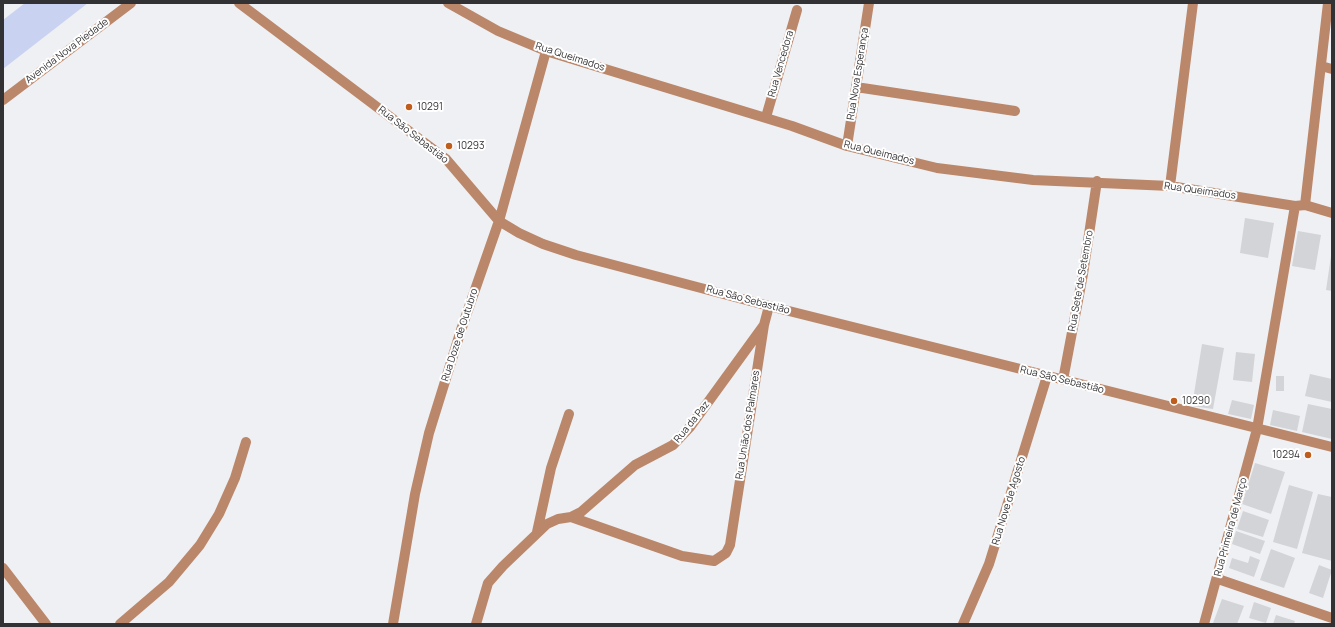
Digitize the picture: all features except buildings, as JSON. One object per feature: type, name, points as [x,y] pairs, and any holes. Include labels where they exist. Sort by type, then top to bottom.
[{"type":"street","name":"Avenida Nova Piedade","points":[[3,100],[131,3]]},
{"type":"street","name":"Rua São Sebastião","points":[[239,3],[446,159],[499,221],[537,241],[576,255],[769,306],[1257,430],[1332,447]]},
{"type":"street","name":"Rua Queimados","points":[[448,3],[498,31],[546,51],[766,117],[847,146],[937,168],[1033,180],[1170,186],[1300,205],[1332,213]]},
{"type":"street","name":"Rua Nova Esperança","points":[[847,146],[869,3]]},
{"type":"street","points":[[1170,186],[1193,3]]},
{"type":"street","name":"Rua Primeira de Março","points":[[1204,624],[1218,579],[1257,430],[1300,205],[1321,66],[1328,3]]},
{"type":"street","name":"Rua Vencedora","points":[[766,117],[797,10]]},
{"type":"street","name":"Rua Doze de Outubro","points":[[393,624],[415,494],[429,433],[461,330],[499,221],[546,51]]},
{"type":"street","points":[[1321,66],[1332,69]]},
{"type":"street","points":[[856,87],[1015,112]]},
{"type":"street","name":"Rua Sete de Setembro","points":[[1063,380],[1083,274],[1097,182]]},
{"type":"street","name":"Rua União dos Palmares","points":[[571,517],[682,556],[704,561],[714,561],[726,553],[730,545],[764,325],[769,306]]},
{"type":"street","name":"Rua da Paz","points":[[476,624],[488,584],[503,566],[547,524],[558,519],[571,517],[594,502],[635,465],[673,445],[690,427],[764,325]]},
{"type":"street","name":"Rua Nove de Agosto","points":[[963,624],[989,564],[1047,376]]},
{"type":"street","points":[[537,532],[551,468],[570,414]]},
{"type":"street","points":[[120,624],[169,582],[200,545],[220,514],[235,478],[246,442]]},
{"type":"street","points":[[3,568],[46,624]]},
{"type":"street","points":[[1218,579],[1332,618]]},
{"type":"water","points":[[25,3],[88,3],[3,69],[3,20]]},
{"type":"place","name":"10291","points":[[409,107]]},
{"type":"place","name":"10293","points":[[449,146]]},
{"type":"place","name":"10290","points":[[1174,401]]},
{"type":"place","name":"10294","points":[[1308,455]]}]
